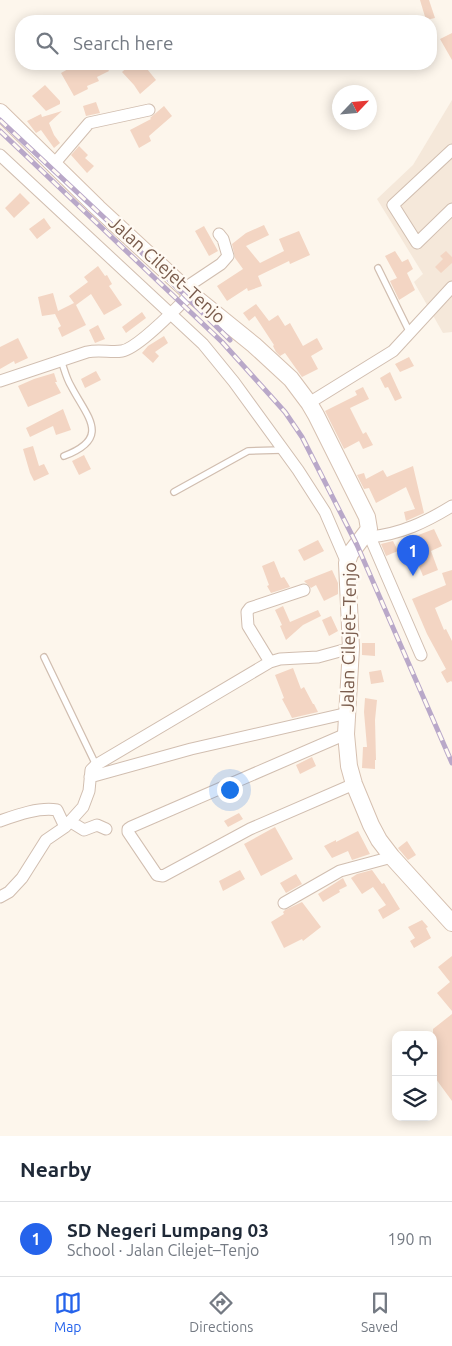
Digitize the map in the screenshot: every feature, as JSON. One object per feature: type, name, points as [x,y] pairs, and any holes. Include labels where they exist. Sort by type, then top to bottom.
[{"type":"main road","name":"Jalan Cilejet–Tenjo","points":[[0,112],[98,208],[188,291],[278,367],[309,402],[367,517],[369,533],[350,554],[347,563],[351,648],[346,734],[349,766],[354,784],[371,825],[392,856],[452,923]]},
{"type":"street","points":[[54,164],[89,123],[149,110]]},
{"type":"street","points":[[452,150],[393,204],[417,244],[452,208]]},
{"type":"street","points":[[0,155],[203,344],[234,382],[284,450],[325,512],[347,563]]},
{"type":"street","points":[[0,382],[98,349],[121,351],[128,349],[159,325],[188,291],[228,256],[223,239],[219,234]]},
{"type":"street","points":[[309,402],[394,351],[452,287]]},
{"type":"street","points":[[421,655],[369,533],[393,534],[415,526],[452,506]]},
{"type":"street","points":[[270,662],[248,626],[247,612],[250,608],[304,590]]},
{"type":"street","points":[[0,897],[9,892],[22,878],[46,840],[68,825],[83,807],[89,791],[91,770],[96,765],[270,662],[280,659],[318,657],[351,648]]},
{"type":"street","points":[[90,777],[191,749],[348,713]]},
{"type":"street","points":[[346,734],[131,827],[128,829],[128,832],[157,875],[163,876],[250,829],[354,784]]},
{"type":"street","points":[[0,821],[26,813],[51,809],[57,810],[68,825],[84,830],[96,825],[106,829]]},
{"type":"street","points":[[284,903],[340,870],[392,856]]},
{"type":"lane","points":[[378,268],[410,334]]},
{"type":"lane","points":[[62,360],[70,384],[90,420],[92,432],[89,441],[80,450],[64,456]]},
{"type":"lane","points":[[174,492],[248,451],[284,450]]},
{"type":"lane","points":[[44,657],[96,765]]},
{"type":"shaded area","points":[[452,100],[452,332],[443,333],[414,282],[423,274],[377,199],[413,165]]},
{"type":"building","points":[[420,0],[429,0],[434,15],[424,15]]},
{"type":"building","points":[[452,33],[452,60],[440,39]]},
{"type":"building","points":[[66,70],[109,71],[97,77],[99,81],[87,86],[88,89],[74,96],[61,73]]},
{"type":"building","points":[[124,70],[148,70],[156,80],[140,94],[122,72]]},
{"type":"building","points":[[45,85],[60,101],[60,104],[46,111],[32,96]]},
{"type":"building","points":[[96,102],[100,113],[86,116],[83,106]]},
{"type":"building","points":[[164,106],[172,116],[149,136],[151,141],[139,148],[130,130],[151,119]]},
{"type":"building","points":[[62,111],[49,123],[60,143],[54,148],[41,130],[36,133],[27,121],[41,114],[42,117]]},
{"type":"building","points":[[79,146],[88,155],[85,158],[94,166],[87,173],[71,155]]},
{"type":"building","points":[[20,193],[30,203],[14,218],[5,208]]},
{"type":"building","points":[[44,218],[51,228],[37,239],[29,229]]},
{"type":"building","points":[[264,225],[269,235],[246,246],[260,263],[284,251],[279,239],[299,231],[310,255],[290,264],[289,261],[258,276],[262,286],[248,291],[247,288],[227,301],[217,286],[243,269],[235,258],[232,244],[246,233]]},
{"type":"building","points":[[204,226],[218,251],[209,256],[195,231]]},
{"type":"building","points":[[395,251],[402,262],[408,259],[413,269],[407,273],[415,290],[399,300],[390,281],[397,278],[385,256]]},
{"type":"building","points":[[446,251],[452,257],[452,263],[441,273],[435,267],[443,259],[440,256]]},
{"type":"building","points":[[98,266],[105,276],[107,275],[112,284],[109,286],[122,305],[104,315],[91,294],[76,305],[86,325],[62,337],[58,328],[61,326],[55,314],[42,316],[38,297],[53,293],[58,311],[74,303],[69,296],[88,282],[84,277]]},
{"type":"building","points":[[256,304],[269,321],[278,315],[285,326],[290,323],[303,346],[317,338],[323,349],[311,356],[318,369],[302,377],[285,353],[280,356],[276,352],[274,345],[255,316],[249,321],[243,313]]},
{"type":"building","points":[[142,312],[146,318],[126,333],[122,327]]},
{"type":"building","points":[[98,325],[105,339],[95,343],[89,330]]},
{"type":"building","points":[[164,336],[168,343],[155,352],[159,356],[153,363],[142,353],[148,346]]},
{"type":"building","points":[[18,338],[28,358],[15,364],[14,361],[0,369],[0,347]]},
{"type":"building","points":[[409,357],[414,366],[400,372],[395,364]]},
{"type":"building","points":[[96,371],[101,380],[85,388],[81,379]]},
{"type":"building","points":[[390,372],[402,398],[395,401],[388,387],[385,388],[380,378]]},
{"type":"building","points":[[54,373],[57,382],[55,382],[61,393],[28,407],[18,386]]},
{"type":"building","points":[[363,387],[369,399],[350,408],[363,434],[366,432],[373,445],[363,449],[359,441],[344,449],[325,411],[357,395],[355,391]]},
{"type":"building","points":[[63,409],[71,430],[56,435],[53,426],[30,437],[26,428]]},
{"type":"building","points":[[33,446],[39,466],[44,464],[49,474],[34,481],[23,449]]},
{"type":"building","points":[[84,455],[91,469],[79,475],[72,461]]},
{"type":"building","points":[[413,466],[424,513],[406,521],[404,512],[415,509],[406,487],[376,503],[369,488],[364,489],[357,475],[364,473],[366,479],[383,470],[387,477]]},
{"type":"building","points":[[434,529],[442,546],[431,551],[438,570],[423,576],[408,539]]},
{"type":"building","points":[[318,540],[324,551],[304,561],[298,550]]},
{"type":"building","points":[[393,541],[398,551],[386,556],[381,544]]},
{"type":"building","points":[[274,561],[281,578],[284,577],[290,587],[271,593],[267,586],[269,585],[262,566]]},
{"type":"building","points":[[332,570],[338,583],[338,594],[324,601],[316,585],[311,588],[304,581]]},
{"type":"building","points":[[452,570],[452,600],[435,608],[444,630],[446,629],[452,641],[452,682],[447,683],[441,672],[446,669],[427,634],[412,599],[446,585],[442,573]]},
{"type":"building","points":[[283,606],[290,622],[318,610],[321,616],[303,625],[286,640],[275,610]]},
{"type":"building","points":[[331,616],[338,631],[329,636],[322,620]]},
{"type":"building","points":[[362,643],[375,643],[375,656],[362,655]]},
{"type":"building","points":[[293,668],[301,689],[304,687],[318,712],[292,718],[282,699],[284,698],[275,675]]},
{"type":"building","points":[[381,670],[384,682],[371,684],[369,672]]},
{"type":"building","points":[[365,698],[377,700],[375,769],[362,768],[363,747],[367,747],[364,712]]},
{"type":"building","points":[[312,757],[316,766],[300,774],[296,765]]},
{"type":"building","points":[[239,813],[243,819],[228,827],[224,821]]},
{"type":"building","points":[[275,827],[293,859],[261,876],[244,844]]},
{"type":"building","points":[[358,831],[370,854],[352,860],[348,851],[332,858],[324,846]]},
{"type":"building","points":[[407,841],[416,855],[408,860],[398,848]]},
{"type":"building","points":[[240,870],[245,879],[223,891],[219,881]]},
{"type":"building","points":[[372,870],[382,884],[384,883],[400,909],[383,919],[378,910],[386,905],[373,887],[362,894],[351,878],[357,874]]},
{"type":"building","points":[[296,874],[302,884],[286,893],[280,883]]},
{"type":"building","points":[[343,878],[347,886],[323,902],[318,894]]},
{"type":"building","points":[[302,902],[321,927],[303,941],[302,939],[284,948],[271,922],[284,914],[285,910]]},
{"type":"building","points":[[422,920],[428,927],[426,928],[431,938],[414,948],[410,941],[415,938],[408,927]]},
{"type":"building","points":[[452,956],[452,1011],[437,993],[450,982],[438,967]]},
{"type":"building","points":[[452,1014],[452,1101],[437,1080],[437,1031],[433,1031]]},
{"type":"railway","points":[[0,120],[143,254],[230,340]]},
{"type":"railway","points":[[0,131],[222,342],[285,412],[302,437],[357,545],[452,763]]},
{"type":"place","name":"SD Negeri Lumpang 03","points":[[413,576]]}]
